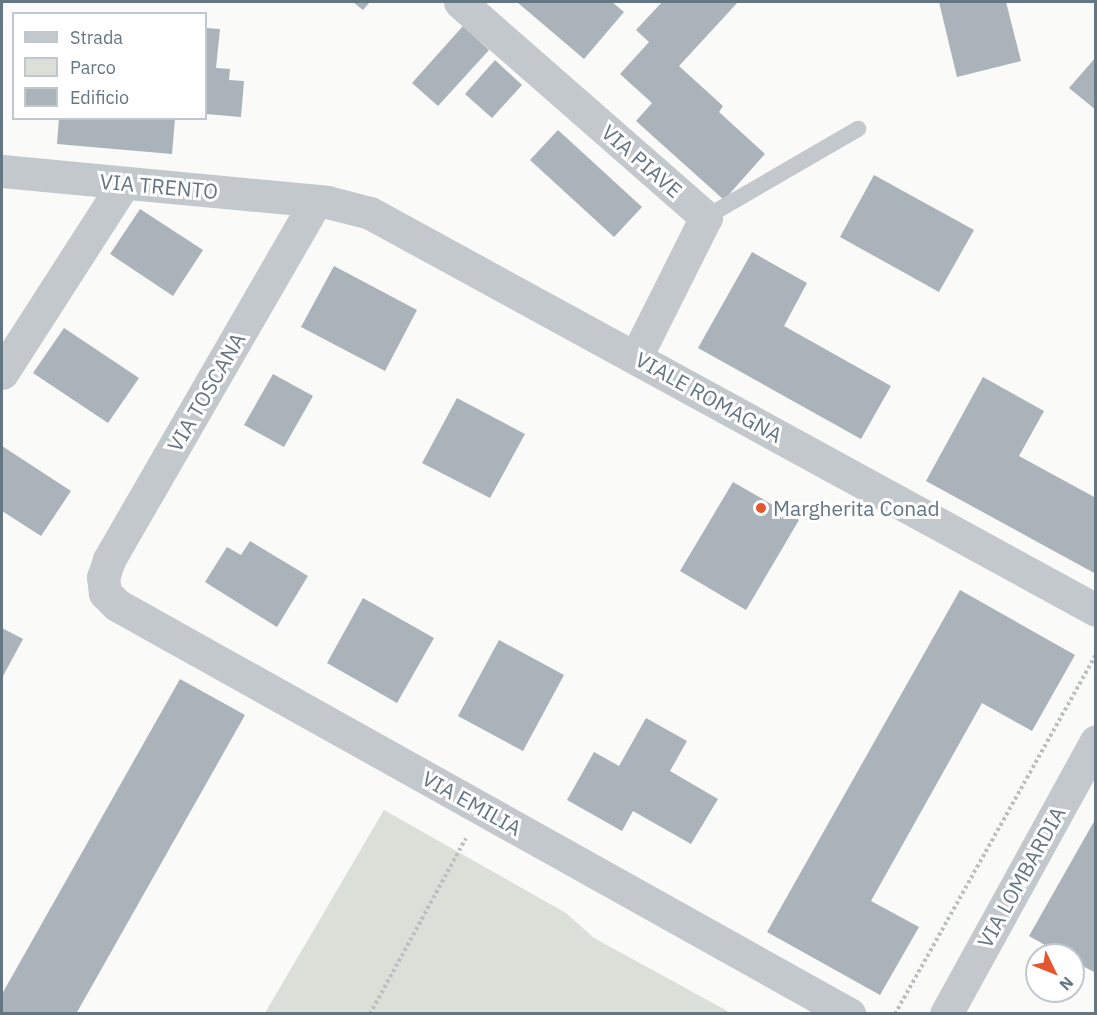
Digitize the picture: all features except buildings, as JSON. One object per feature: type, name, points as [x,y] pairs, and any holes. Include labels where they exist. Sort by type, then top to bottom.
[{"type":"street","name":"VIA PIAVE","points":[[460,2],[706,217]]},
{"type":"street","name":"VIA TRENTO","points":[[2,171],[316,201]]},
{"type":"street","points":[[2,373],[124,183]]},
{"type":"street","name":"VIALE ROMAGNA","points":[[316,201],[358,208],[392,222],[1095,610]]},
{"type":"street","name":"VIA TOSCANA","points":[[102,585],[109,560],[316,201]]},
{"type":"street","points":[[636,357],[706,217]]},
{"type":"street","name":"VIA EMILIA","points":[[102,585],[117,605],[849,1014]]},
{"type":"street","name":"VIA LOMBARDIA","points":[[946,1014],[1095,741]]},
{"type":"lane","points":[[706,217],[858,129]]},
{"type":"path","points":[[895,1014],[1095,654]]},
{"type":"path","points":[[370,1014],[482,809]]},
{"type":"green space","points":[[384,810],[566,913],[594,938],[731,1013],[265,1013]]},
{"type":"place","name":"Margherita Conad","points":[[761,508]]}]
